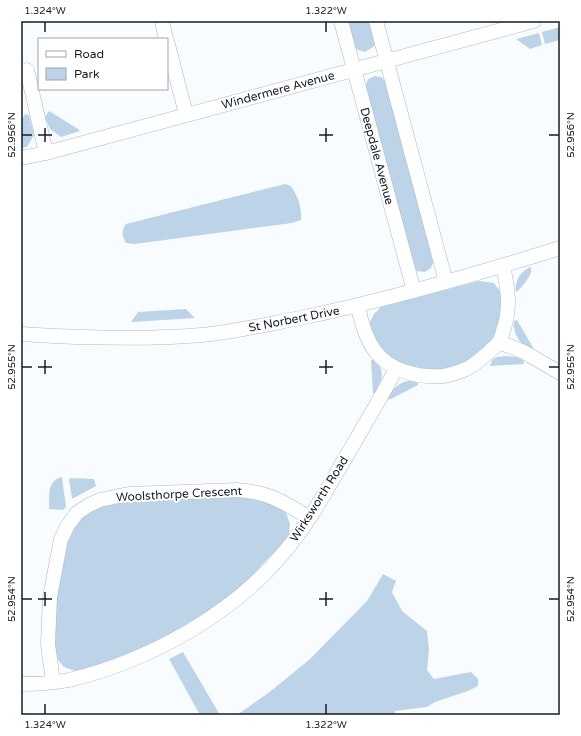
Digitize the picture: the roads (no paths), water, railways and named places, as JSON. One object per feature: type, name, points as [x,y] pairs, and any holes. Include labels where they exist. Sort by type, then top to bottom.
[{"type":"street","points":[[162,21],[166,38]]},
{"type":"street","name":"Deepdale Avenue","points":[[341,21],[414,291]]},
{"type":"street","points":[[376,21],[446,282]]},
{"type":"street","name":"Windermere Avenue","points":[[21,158],[46,153],[534,21]]},
{"type":"street","points":[[168,44],[186,114]]},
{"type":"street","points":[[27,70],[46,153]]},
{"type":"street","name":"St Norbert Drive","points":[[21,334],[71,337],[134,338],[203,335],[255,327],[358,306],[503,266],[560,248]]},
{"type":"street","points":[[358,306],[367,340],[382,359],[396,369],[421,376],[445,376],[473,365],[499,342],[509,309],[508,290],[503,266]]},
{"type":"street","points":[[499,342],[524,352],[560,373]]},
{"type":"street","name":"Wirksworth Road","points":[[21,684],[68,680],[101,671],[131,660],[167,644],[190,631],[241,595],[286,550],[309,518],[396,369]]},
{"type":"street","name":"Woolsthorpe Crescent","points":[[53,682],[48,644],[48,619],[50,597],[60,539],[77,513],[89,505],[100,500],[132,494],[244,490],[273,496],[309,518]]}]
